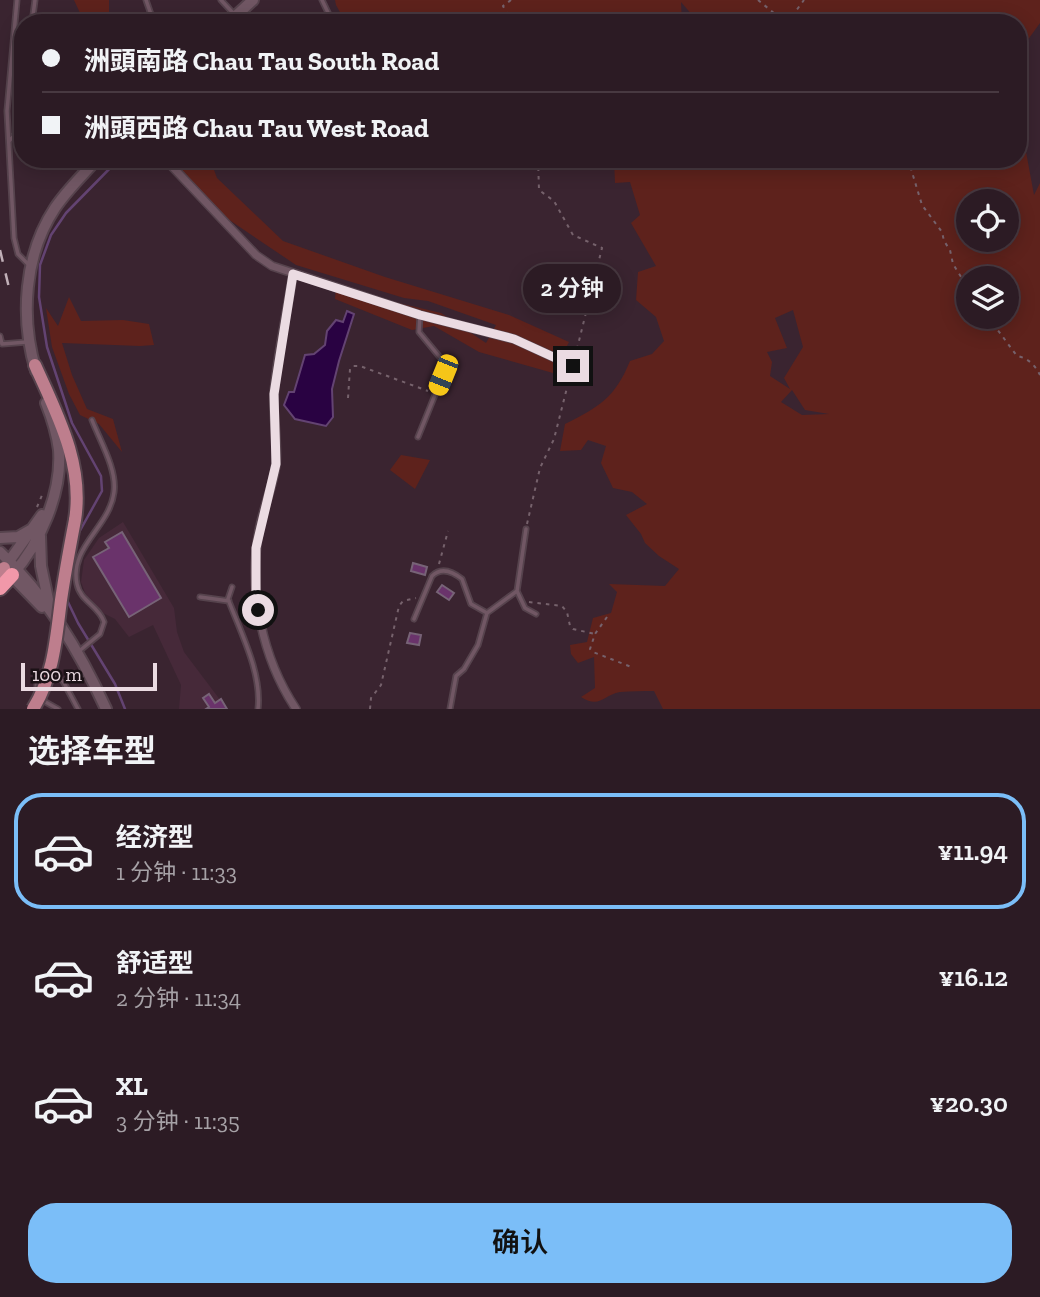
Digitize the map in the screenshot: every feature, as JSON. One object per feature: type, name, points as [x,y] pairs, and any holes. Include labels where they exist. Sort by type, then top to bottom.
[{"type":"highway","points":[[0,589],[7,568]]},
{"type":"main road","points":[[33,709],[45,685],[56,647],[75,520],[76,472],[59,418],[34,365]]},
{"type":"street","points":[[238,14],[253,0]]},
{"type":"street","points":[[89,168],[51,215],[37,245],[31,268],[27,311],[34,365],[57,443],[59,467],[37,532],[41,566],[53,613],[78,652],[106,709]]},
{"type":"street","points":[[174,168],[256,255],[272,266],[420,315],[514,339],[573,366]]},
{"type":"street","points":[[293,274],[274,394],[276,464],[260,527],[255,568],[263,632],[280,678],[296,709]]},
{"type":"street","points":[[0,538],[37,532]]},
{"type":"street","points":[[7,568],[37,532]]},
{"type":"street","points":[[0,552],[7,568],[67,635]]},
{"type":"street","points":[[7,568],[53,613]]},
{"type":"lane","points":[[14,40],[8,99],[14,238],[18,254],[31,268]]},
{"type":"lane","points":[[9,141],[14,136]]},
{"type":"lane","points":[[418,437],[443,375],[443,361],[419,332],[420,315]]},
{"type":"lane","points":[[0,336],[2,344],[30,342]]},
{"type":"lane","points":[[78,652],[100,634],[104,622],[101,614],[79,589],[76,577],[78,560],[84,547],[107,516],[115,489],[108,460],[92,420]]},
{"type":"lane","points":[[526,529],[517,591],[525,608],[536,614]]},
{"type":"lane","points":[[414,619],[432,576],[444,570],[462,579],[471,604],[487,613]]},
{"type":"lane","points":[[232,587],[229,601],[255,674],[259,689],[258,709]]},
{"type":"lane","points":[[450,709],[456,676],[464,669],[478,645],[487,613],[517,591]]},
{"type":"lane","points":[[200,597],[229,601]]},
{"type":"lane","points":[[58,709],[42,701],[37,692],[37,680],[42,675],[52,673],[63,681],[78,709]]},
{"type":"path","points":[[507,14],[503,6],[511,0]]},
{"type":"path","points":[[758,0],[776,14]]},
{"type":"path","points":[[526,529],[540,467],[554,439],[603,248],[573,235],[554,201],[539,190],[538,168]]},
{"type":"path","points":[[911,168],[922,205],[942,232],[956,269]]},
{"type":"path","points":[[997,329],[1017,356],[1024,357],[1036,367],[1040,375]]},
{"type":"path","points":[[348,398],[349,369],[353,366],[360,366],[436,393]]},
{"type":"path","points":[[36,509],[50,488]]},
{"type":"path","points":[[437,572],[448,531]]},
{"type":"path","points":[[370,709],[372,698],[381,685],[399,606],[409,598],[421,598]]},
{"type":"path","points":[[521,602],[562,606],[573,629],[595,634]]},
{"type":"path","points":[[607,617],[590,645],[593,652],[634,668]]},
{"type":"shaded area","points":[[74,0],[109,0],[109,14],[80,13]]},
{"type":"shaded area","points":[[335,0],[1040,0],[1040,23],[1027,41],[1027,14],[691,14],[681,2],[682,14],[341,14]]},
{"type":"shaded area","points":[[1027,157],[1034,195],[1040,183],[1040,709],[663,709],[654,691],[620,692],[593,702],[581,697],[595,688],[594,657],[578,663],[571,654],[570,645],[587,642],[593,618],[611,613],[617,592],[609,584],[665,586],[679,569],[645,543],[626,515],[647,504],[632,492],[613,488],[601,463],[606,446],[588,440],[581,450],[560,451],[565,424],[605,400],[618,384],[630,361],[652,354],[664,341],[656,317],[636,300],[638,272],[656,266],[631,223],[640,215],[630,182],[615,183],[614,168],[1027,168]],"holes":[[[793,310],[803,347],[784,378],[790,389],[770,376],[772,362],[767,352],[787,348],[775,318]],[[792,390],[805,410],[829,414],[802,415],[781,402]]]},
{"type":"shaded area","points":[[180,168],[213,168],[217,178],[283,241],[385,277],[509,315],[569,342],[553,373],[479,352],[434,326],[412,330],[335,299],[336,288],[441,313],[486,343],[496,325],[428,301],[404,298],[296,265],[216,211]]},
{"type":"shaded area","points":[[69,297],[81,321],[123,320],[149,324],[154,345],[62,343],[87,409],[113,419],[122,452],[99,424],[80,415],[69,394],[52,347],[46,308],[58,326]]},
{"type":"shaded area","points":[[347,311],[354,314],[332,389],[333,417],[326,426],[295,419],[284,405],[289,392],[294,392],[305,355],[314,354],[325,345],[327,331],[336,320],[343,322]]},
{"type":"shaded area","points":[[401,455],[430,460],[415,489],[390,470]]},
{"type":"shaded area","points":[[123,522],[174,608],[177,632],[184,652],[227,709],[179,709],[181,685],[153,625],[129,637],[115,619],[88,601],[81,582],[84,560],[99,538]]},
{"type":"building","points":[[122,532],[161,598],[129,617],[93,557],[109,548],[105,542]]},
{"type":"building","points":[[413,563],[427,567],[425,575],[411,571]]},
{"type":"building","points":[[442,585],[454,593],[449,600],[437,592]]},
{"type":"building","points":[[410,633],[421,635],[419,645],[407,643]]},
{"type":"building","points":[[209,694],[215,703],[221,699],[227,709],[206,709],[209,707],[203,698]]},
{"type":"waterway","points":[[77,536],[102,491],[101,476],[72,423],[47,347],[39,297],[40,265],[51,235],[66,213],[110,168]]},
{"type":"waterway","points":[[67,600],[115,684],[125,709]]},
{"type":"railway","points":[[0,250],[10,292]]},
{"type":"route","points":[[258,610],[256,548],[275,473],[277,444],[274,394],[293,274],[420,315],[514,339],[573,366]]}]
